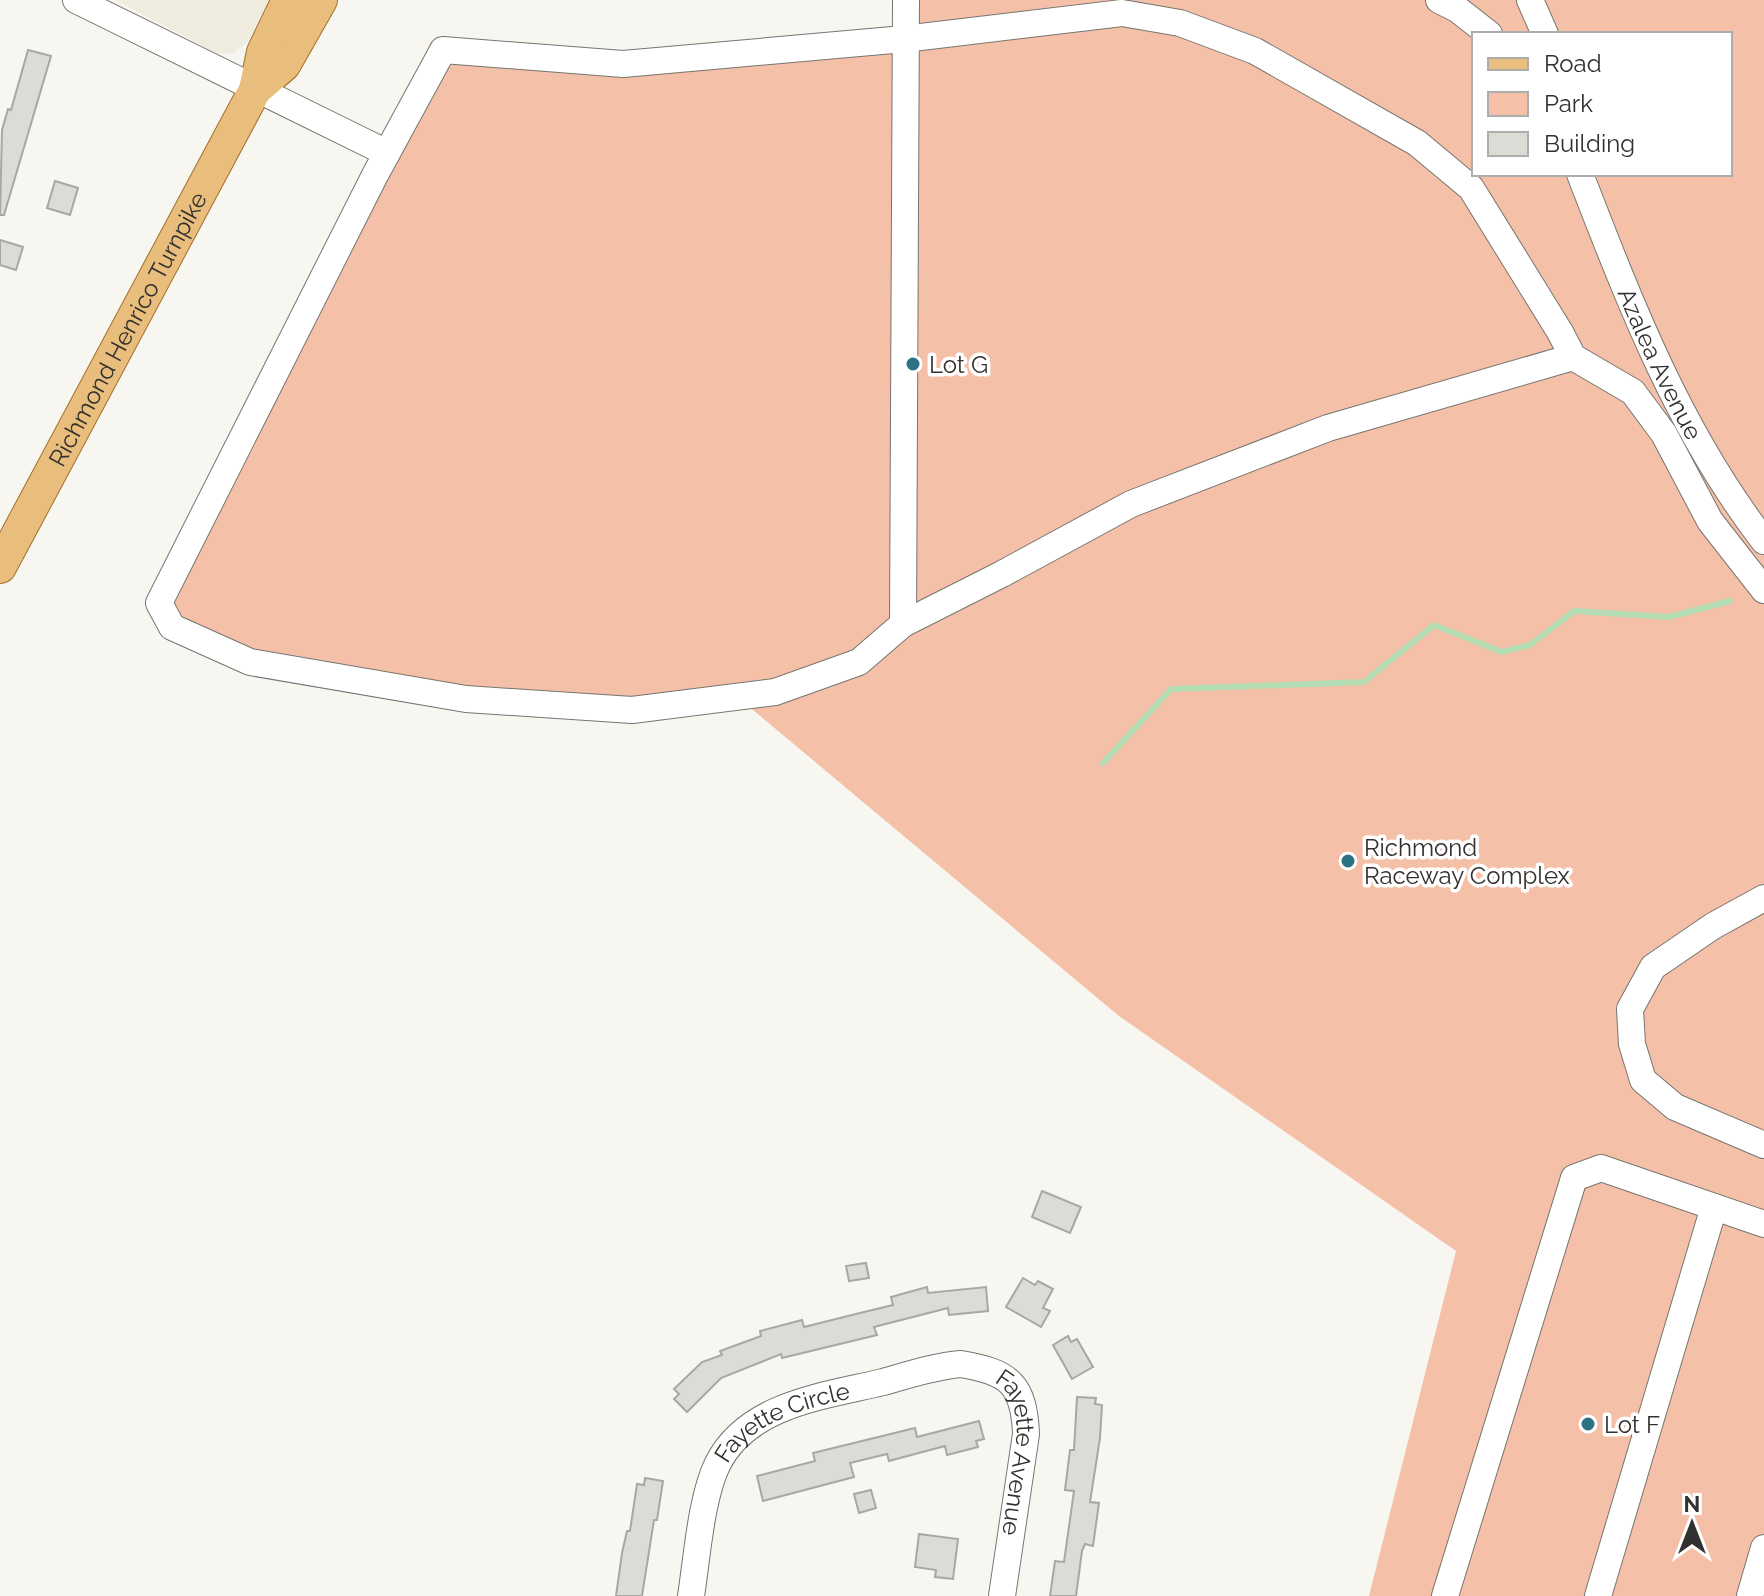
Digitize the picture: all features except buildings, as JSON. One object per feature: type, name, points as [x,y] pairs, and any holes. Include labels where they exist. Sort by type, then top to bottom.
[{"type":"main road","name":"Richmond Henrico Turnpike","points":[[0,567],[255,90],[263,52],[288,0]]},
{"type":"main road","name":"Richmond Henrico Turnpike","points":[[255,90],[284,65],[321,0]]},
{"type":"street","points":[[903,624],[906,0]]},
{"type":"street","points":[[1439,0],[1457,9],[1486,32]]},
{"type":"street","points":[[1530,0],[1544,32]]},
{"type":"street","points":[[88,2],[255,90],[387,153]]},
{"type":"street","points":[[1573,357],[1328,428],[1131,504],[903,624],[859,662],[775,692],[632,710],[466,699],[250,662],[172,627],[159,603],[387,153],[443,50],[623,64],[904,39],[1122,13],[1180,23],[1255,51],[1417,143],[1471,188],[1573,357],[1633,392],[1664,434],[1710,521],[1764,590]]},
{"type":"street","name":"Azalea Avenue","points":[[1581,176],[1642,330],[1684,417],[1714,470],[1764,541]]},
{"type":"street","points":[[1764,898],[1713,926],[1653,967],[1630,1009],[1632,1044],[1643,1080],[1675,1107],[1764,1145]]},
{"type":"street","points":[[1445,1596],[1574,1178],[1601,1168],[1764,1224]]},
{"type":"street","points":[[1598,1596],[1714,1207]]},
{"type":"street","name":"Fayette Circle","points":[[691,1596],[705,1507],[714,1474],[718,1462],[736,1436],[745,1429],[766,1416],[818,1397],[952,1365],[988,1368]]},
{"type":"street","name":"Fayette Avenue","points":[[988,1368],[1003,1375],[1015,1386],[1022,1398],[1025,1415],[1026,1434],[1002,1596]]},
{"type":"street","points":[[1750,1596],[1764,1548]]},
{"type":"shaded area","points":[[115,0],[269,0],[247,43],[233,53],[218,54]]},
{"type":"green space","name":"Richmond Raceway Complex","points":[[906,0],[1764,0],[1764,1596],[1369,1596],[1456,1251],[1119,1016],[747,705],[514,695],[226,655],[153,604],[395,126],[431,41],[521,57],[904,39]]},
{"type":"waterway","points":[[1103,763],[1171,689],[1364,682],[1434,625],[1502,652],[1530,645],[1574,611],[1669,617],[1730,601]]},
{"type":"place","name":"Lot G","points":[[913,364]]},
{"type":"place","name":"Richmond Raceway Complex","points":[[1348,861]]},
{"type":"place","name":"Lot F","points":[[1588,1424]]}]
